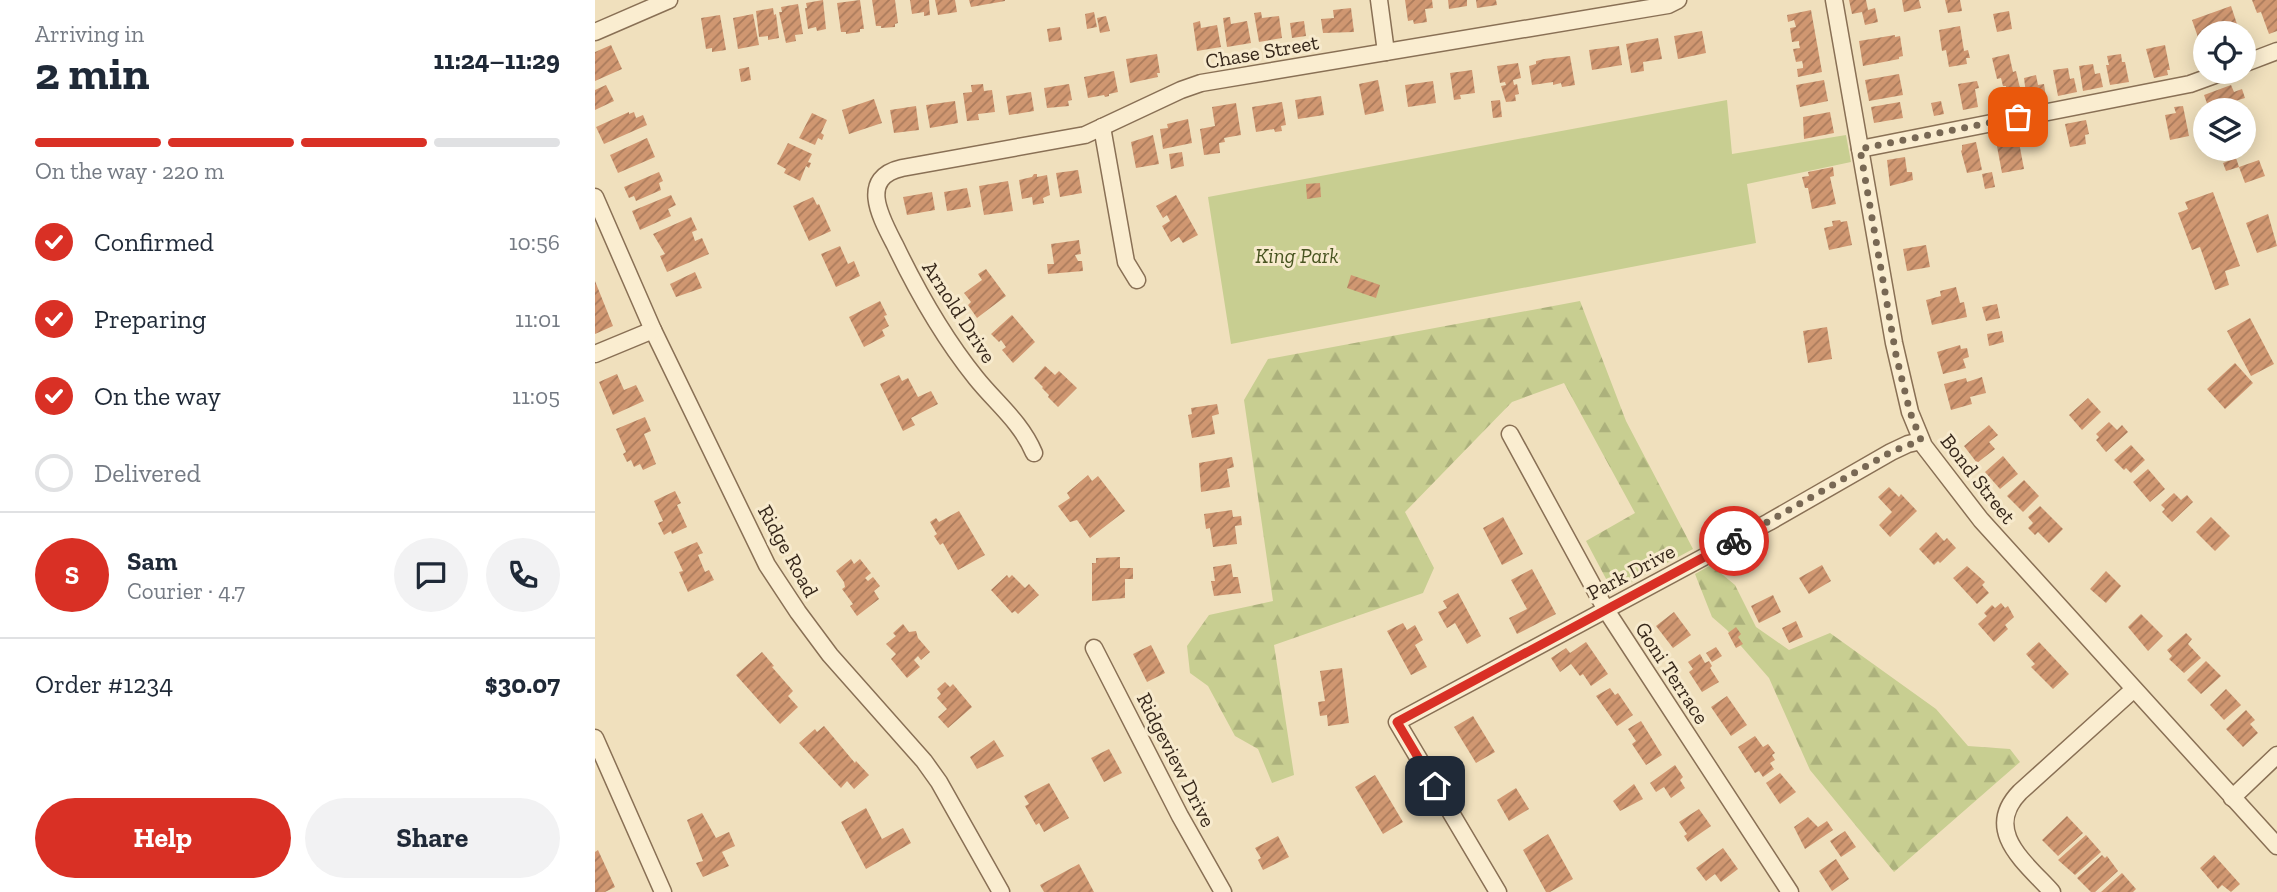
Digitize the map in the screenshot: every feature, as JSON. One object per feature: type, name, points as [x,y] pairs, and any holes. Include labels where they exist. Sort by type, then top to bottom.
[{"type":"street","points":[[595,32],[669,0]]},
{"type":"street","points":[[1379,0],[1386,52]]},
{"type":"street","name":"Bond Street","points":[[1834,0],[1896,355],[1910,412],[1921,440],[1947,479],[1981,520],[2277,846]]},
{"type":"street","name":"Chase Street","points":[[878,181],[894,169],[1085,135],[1188,87],[1673,3]]},
{"type":"street","points":[[2256,59],[2277,51]]},
{"type":"street","points":[[1860,149],[2193,83]]},
{"type":"street","points":[[1102,127],[1123,250],[1126,262],[1137,280]]},
{"type":"street","name":"Arnold Drive","points":[[878,181],[875,192],[878,205],[921,298],[975,377],[1024,431],[1034,453]]},
{"type":"street","name":"Ridge Road","points":[[595,197],[653,330],[767,565],[829,655],[909,743],[931,772],[1001,892]]},
{"type":"street","points":[[595,354],[653,330]]},
{"type":"street","name":"Goni Terrace","points":[[1510,434],[1606,610],[1790,892]]},
{"type":"street","name":"Park Drive","points":[[1498,892],[1397,722],[1769,522],[1891,452],[1921,440]]},
{"type":"street","name":"Ridgeview Drive","points":[[1094,648],[1223,892]]},
{"type":"street","points":[[2052,892],[2008,841],[2005,818],[2008,808],[2020,792],[2134,689]]},
{"type":"street","points":[[595,738],[663,892]]},
{"type":"street","points":[[2232,798],[2277,755]]},
{"type":"green space","name":"King Park","points":[[1727,100],[1732,154],[1846,135],[1851,162],[1747,184],[1756,243],[1231,344],[1208,197]]},
{"type":"green space","points":[[1580,301],[1626,421],[1693,549],[1613,592],[1586,541],[1635,513],[1564,383],[1512,402],[1405,512],[1434,568],[1423,593],[1274,645],[1294,775],[1272,783],[1258,749],[1235,736],[1208,686],[1190,673],[1187,646],[1209,615],[1273,601],[1244,400],[1268,359]]},
{"type":"green space","points":[[1711,565],[1735,585],[1756,627],[1789,650],[1830,633],[1936,709],[1968,746],[2010,749],[2020,762],[1894,872],[1810,770],[1769,678],[1712,617],[1695,574]]},
{"type":"building","points":[[823,0],[826,29],[808,29],[806,3]]},
{"type":"building","points":[[860,0],[864,29],[846,34],[841,32],[837,3]]},
{"type":"building","points":[[872,0],[895,0],[898,23],[895,27],[876,26]]},
{"type":"building","points":[[910,0],[929,0],[930,15],[924,16],[924,12],[912,14]]},
{"type":"building","points":[[935,0],[955,0],[957,12],[938,15]]},
{"type":"building","points":[[969,0],[1005,0],[1005,1],[971,7]]},
{"type":"building","points":[[1405,0],[1432,0],[1433,8],[1425,9],[1427,22],[1414,24],[1413,20],[1408,21]]},
{"type":"building","points":[[1448,0],[1467,0],[1467,6],[1449,9]]},
{"type":"building","points":[[1476,0],[1496,0],[1497,5],[1477,8]]},
{"type":"building","points":[[1849,0],[1866,0],[1868,10],[1875,8],[1878,22],[1865,25],[1862,12],[1852,14]]},
{"type":"building","points":[[1902,0],[1919,0],[1921,8],[1904,12]]},
{"type":"building","points":[[1945,0],[1960,0],[1962,11],[1948,13]]},
{"type":"building","points":[[2252,0],[2277,0],[2277,31],[2269,34],[2261,12],[2257,13]]},
{"type":"building","points":[[798,4],[803,34],[795,35],[796,41],[786,43],[779,12],[782,12],[781,7]]},
{"type":"building","points":[[2231,6],[2236,21],[2193,23],[2192,20]]},
{"type":"building","points":[[773,8],[779,38],[768,40],[768,36],[759,37],[756,11]]},
{"type":"building","points":[[1351,8],[1354,32],[1323,33],[1321,19],[1334,18],[1333,10]]},
{"type":"building","points":[[1811,10],[1822,72],[1798,77],[1797,69],[1803,68],[1803,65],[1802,61],[1796,62],[1793,49],[1800,48],[1799,41],[1792,42],[1790,28],[1796,27],[1794,20],[1788,22],[1787,15]]},
{"type":"building","points":[[2009,11],[2012,29],[1997,32],[1993,14]]},
{"type":"building","points":[[1094,12],[1097,27],[1087,29],[1085,14]]},
{"type":"building","points":[[1261,12],[1262,18],[1279,16],[1282,38],[1259,42],[1254,13]]},
{"type":"building","points":[[753,14],[759,45],[738,49],[733,18]]},
{"type":"building","points":[[720,15],[726,50],[712,52],[712,48],[706,49],[701,18]]},
{"type":"building","points":[[1106,16],[1110,31],[1100,33],[1097,18]]},
{"type":"building","points":[[1230,17],[1231,24],[1247,21],[1251,43],[1227,47],[1223,18]]},
{"type":"building","points":[[1200,21],[1201,28],[1217,25],[1221,47],[1197,51],[1193,23]]},
{"type":"building","points":[[1304,21],[1306,36],[1292,38],[1290,23]]},
{"type":"building","points":[[1960,26],[1964,51],[1968,50],[1970,58],[1966,58],[1967,64],[1949,67],[1946,50],[1942,51],[1939,30]]},
{"type":"building","points":[[1060,27],[1062,40],[1049,42],[1047,29]]},
{"type":"building","points":[[1702,31],[1706,53],[1678,59],[1674,36]]},
{"type":"building","points":[[1900,36],[1903,56],[1863,66],[1859,41]]},
{"type":"building","points":[[1658,38],[1662,59],[1643,62],[1644,71],[1631,73],[1626,44]]},
{"type":"building","points":[[611,45],[622,69],[595,81],[595,52]]},
{"type":"building","points":[[2165,45],[2170,70],[2167,70],[2168,75],[2154,78],[2146,49]]},
{"type":"building","points":[[1619,46],[1622,65],[1592,70],[1589,50]]},
{"type":"building","points":[[1157,54],[1160,73],[1157,73],[1158,77],[1130,83],[1126,59]]},
{"type":"building","points":[[2009,54],[2023,101],[2007,105],[2004,90],[2006,86],[2003,86],[2001,78],[1997,79],[1992,58]]},
{"type":"building","points":[[2121,54],[2129,82],[2110,85],[2107,56]]},
{"type":"building","points":[[1570,56],[1575,85],[1562,87],[1561,83],[1553,85],[1553,82],[1532,85],[1529,66],[1544,59]]},
{"type":"building","points":[[1518,63],[1521,78],[1513,80],[1514,85],[1517,84],[1519,94],[1515,95],[1516,101],[1506,102],[1501,86],[1506,85],[1505,82],[1500,83],[1497,66]]},
{"type":"building","points":[[2093,64],[2095,74],[2100,73],[2103,87],[2083,91],[2079,66]]},
{"type":"building","points":[[749,67],[751,80],[741,82],[739,69]]},
{"type":"building","points":[[2068,68],[2070,79],[2074,78],[2077,92],[2058,96],[2053,70]]},
{"type":"building","points":[[1472,70],[1475,93],[1460,95],[1461,99],[1454,100],[1450,73]]},
{"type":"building","points":[[1114,71],[1118,92],[1105,97],[1088,98],[1084,77]]},
{"type":"building","points":[[1899,74],[1903,95],[1869,101],[1865,80]]},
{"type":"building","points":[[2036,75],[2038,85],[2044,84],[2046,97],[2027,101],[2024,78]]},
{"type":"building","points":[[1378,80],[1384,111],[1365,115],[1359,84]]},
{"type":"building","points":[[1824,80],[1828,101],[1800,107],[1796,85]]},
{"type":"building","points":[[1433,81],[1436,103],[1408,107],[1405,85]]},
{"type":"building","points":[[1977,81],[1979,88],[1975,89],[1978,107],[1963,110],[1958,84]]},
{"type":"building","points":[[983,84],[984,91],[992,90],[995,112],[978,114],[979,120],[967,121],[963,93],[972,92],[971,85]]},
{"type":"building","points":[[1069,84],[1072,100],[1068,101],[1069,106],[1047,108],[1044,88]]},
{"type":"building","points":[[606,85],[614,101],[595,110],[595,90]]},
{"type":"building","points":[[2231,85],[2234,92],[2242,89],[2245,98],[2205,98],[2204,95]]},
{"type":"building","points":[[1031,92],[1034,111],[1009,115],[1006,96]]},
{"type":"building","points":[[1321,96],[1324,115],[1298,119],[1295,100]]},
{"type":"building","points":[[874,99],[882,123],[849,134],[842,110]]},
{"type":"building","points":[[1500,100],[1502,117],[1493,118],[1491,101]]},
{"type":"building","points":[[955,101],[958,123],[930,128],[926,105]]},
{"type":"building","points":[[1941,101],[1944,114],[1934,116],[1931,103]]},
{"type":"building","points":[[1282,102],[1286,125],[1281,126],[1282,131],[1275,132],[1274,129],[1256,132],[1252,107]]},
{"type":"building","points":[[1900,102],[1903,118],[1874,123],[1871,107]]},
{"type":"building","points":[[1236,103],[1241,135],[1224,138],[1225,142],[1219,143],[1220,153],[1204,155],[1200,129],[1215,126],[1212,107]]},
{"type":"building","points":[[916,106],[919,130],[894,133],[890,110]]},
{"type":"building","points":[[2183,106],[2189,136],[2170,140],[2165,115],[2176,113],[2174,107]]},
{"type":"building","points":[[634,112],[636,118],[643,115],[647,125],[604,144],[596,127]]},
{"type":"building","points":[[1830,112],[1834,133],[1804,139],[1803,117]]},
{"type":"building","points":[[812,113],[827,120],[821,133],[824,135],[822,140],[818,138],[815,145],[799,138]]},
{"type":"building","points":[[1188,119],[1192,143],[1163,149],[1160,129],[1168,128],[1167,124]]},
{"type":"building","points":[[2086,120],[2089,134],[2085,135],[2086,144],[2070,147],[2065,124]]},
{"type":"building","points":[[1153,135],[1159,164],[1136,168],[1131,142]]},
{"type":"building","points":[[2018,137],[2024,169],[2002,173],[1996,141]]},
{"type":"building","points":[[647,138],[655,157],[618,173],[610,155]]},
{"type":"building","points":[[1976,142],[1982,170],[1967,173],[1962,145]]},
{"type":"building","points":[[788,143],[812,154],[808,162],[811,163],[809,168],[806,166],[800,181],[784,173],[786,169],[777,164]]},
{"type":"building","points":[[1182,152],[1184,166],[1171,169],[1169,154]]},
{"type":"building","points":[[1905,157],[1907,172],[1912,172],[1913,180],[1890,186],[1887,160]]},
{"type":"building","points":[[2259,160],[2265,176],[2245,183],[2239,167]]},
{"type":"building","points":[[2237,161],[2239,167],[2226,171],[2223,163]]},
{"type":"building","points":[[1833,167],[1834,176],[1830,177],[1836,204],[1812,209],[1808,188],[1805,188],[1802,177],[1809,176],[1808,172]]},
{"type":"building","points":[[1078,170],[1082,193],[1060,197],[1056,173]]},
{"type":"building","points":[[659,172],[663,181],[659,183],[661,190],[636,201],[634,196],[629,198],[624,187]]},
{"type":"building","points":[[1992,172],[1995,187],[1985,189],[1982,174]]},
{"type":"building","points":[[1037,174],[1037,177],[1047,175],[1050,195],[1043,198],[1044,203],[1033,205],[1032,197],[1022,199],[1019,180]]},
{"type":"building","points":[[1008,181],[1013,211],[984,215],[979,186]]},
{"type":"building","points":[[1320,183],[1321,197],[1307,199],[1306,184]]},
{"type":"building","points":[[967,188],[971,207],[947,211],[944,192]]},
{"type":"building","points":[[932,192],[935,210],[907,215],[903,197]]},
{"type":"building","points":[[2213,192],[2240,266],[2225,271],[2229,285],[2215,290],[2200,247],[2192,250],[2178,213],[2188,209],[2185,202]]},
{"type":"building","points":[[671,195],[676,205],[668,209],[671,216],[640,230],[632,211]]},
{"type":"building","points":[[1176,195],[1198,235],[1183,243],[1179,237],[1171,242],[1162,226],[1170,221],[1167,215],[1163,218],[1156,206]]},
{"type":"building","points":[[813,197],[831,231],[809,241],[793,206]]},
{"type":"building","points":[[2268,214],[2277,246],[2257,253],[2246,223]]},
{"type":"building","points":[[691,217],[697,230],[692,232],[695,241],[702,238],[709,254],[667,272],[660,256],[665,254],[653,234]]},
{"type":"building","points":[[1832,221],[1847,221],[1852,245],[1829,250],[1824,228],[1833,226]]},
{"type":"building","points":[[1079,240],[1081,254],[1075,255],[1078,261],[1082,261],[1083,271],[1048,274],[1047,264],[1054,264],[1051,244]]},
{"type":"building","points":[[1926,245],[1930,267],[1907,271],[1903,249]]},
{"type":"building","points":[[840,246],[848,264],[854,261],[860,276],[836,287],[821,254]]},
{"type":"building","points":[[986,269],[1006,296],[977,318],[964,293],[982,280],[978,274]]},
{"type":"building","points":[[695,272],[702,288],[676,297],[670,284]]},
{"type":"building","points":[[1351,275],[1380,285],[1376,298],[1347,288]]},
{"type":"building","points":[[595,281],[613,326],[595,334]]},
{"type":"building","points":[[1956,287],[1960,303],[1964,302],[1967,317],[1932,325],[1926,300],[1941,296],[1940,291]]},
{"type":"building","points":[[880,301],[889,326],[882,330],[885,336],[864,347],[849,317]]},
{"type":"building","points":[[1997,304],[2000,318],[1986,321],[1982,307]]},
{"type":"building","points":[[1012,315],[1035,342],[1013,363],[1002,350],[1006,347],[1001,340],[999,342],[991,334]]},
{"type":"building","points":[[2250,318],[2274,364],[2251,376],[2227,331]]},
{"type":"building","points":[[1827,327],[1832,359],[1808,363],[1803,331]]},
{"type":"building","points":[[2002,331],[2004,342],[1989,346],[1987,334]]},
{"type":"building","points":[[1960,345],[1961,349],[1967,348],[1969,357],[1963,359],[1966,368],[1943,374],[1937,352]]},
{"type":"building","points":[[2235,363],[2253,383],[2225,409],[2207,389]]},
{"type":"building","points":[[1045,366],[1055,375],[1059,371],[1077,388],[1058,407],[1034,378]]},
{"type":"building","points":[[617,374],[624,390],[636,385],[644,401],[613,415],[599,382]]},
{"type":"building","points":[[899,375],[902,381],[908,378],[918,397],[931,391],[938,404],[911,418],[915,425],[903,431],[880,384]]},
{"type":"building","points":[[1982,377],[1986,393],[1970,397],[1972,404],[1951,410],[1944,384],[1966,378],[1967,382]]},
{"type":"building","points":[[2088,398],[2101,412],[2082,430],[2069,415]]},
{"type":"building","points":[[1217,404],[1219,414],[1212,416],[1215,434],[1192,438],[1188,415],[1192,414],[1191,408]]},
{"type":"building","points":[[645,417],[651,431],[644,434],[656,464],[643,470],[640,464],[634,467],[631,460],[627,462],[623,454],[626,452],[616,429]]},
{"type":"building","points":[[2109,422],[2117,430],[2122,425],[2128,432],[2106,452],[2096,440],[2099,437],[2096,434]]},
{"type":"building","points":[[1989,425],[1998,435],[1989,442],[1995,449],[1977,463],[1964,446]]},
{"type":"building","points":[[2131,445],[2145,460],[2131,473],[2114,460]]},
{"type":"building","points":[[2003,456],[2018,474],[2000,489],[1985,472]]},
{"type":"building","points":[[1232,457],[1234,467],[1227,469],[1230,487],[1201,492],[1199,463]]},
{"type":"building","points":[[2148,469],[2165,489],[2150,502],[2133,482]]},
{"type":"building","points":[[1088,475],[1092,481],[1098,476],[1125,511],[1090,538],[1077,520],[1070,522],[1058,506],[1070,498],[1067,493]]},
{"type":"building","points":[[2024,480],[2039,496],[2023,512],[2007,496]]},
{"type":"building","points":[[1889,487],[1899,497],[1901,494],[1917,511],[1890,537],[1879,525],[1892,512],[1878,497]]},
{"type":"building","points":[[675,491],[681,503],[677,505],[687,527],[664,535],[658,523],[663,521],[654,501]]},
{"type":"building","points":[[2174,493],[2181,500],[2187,495],[2193,502],[2172,522],[2162,512],[2165,509],[2161,505]]},
{"type":"building","points":[[2040,506],[2063,529],[2049,543],[2038,532],[2035,535],[2028,528],[2033,523],[2028,517]]},
{"type":"building","points":[[1232,510],[1233,517],[1241,516],[1242,525],[1235,526],[1237,544],[1213,547],[1210,528],[1206,529],[1204,514]]},
{"type":"building","points":[[959,511],[985,555],[958,570],[943,543],[940,545],[934,536],[937,534],[930,522],[936,518],[939,522]]},
{"type":"building","points":[[1503,517],[1523,554],[1502,565],[1483,528]]},
{"type":"building","points":[[2211,517],[2230,536],[2215,551],[2196,532]]},
{"type":"building","points":[[1936,532],[1944,541],[1947,538],[1956,548],[1934,565],[1919,549]]},
{"type":"building","points":[[697,542],[703,553],[698,555],[705,572],[709,570],[714,580],[688,592],[679,572],[683,571],[674,552]]},
{"type":"building","points":[[1120,557],[1120,568],[1133,568],[1133,579],[1125,579],[1125,598],[1092,601],[1092,563],[1096,563],[1096,558]]},
{"type":"building","points":[[851,559],[854,564],[860,559],[871,573],[865,578],[868,581],[873,577],[880,586],[874,591],[879,599],[857,616],[850,606],[853,604],[842,589],[845,587],[844,582],[836,571]]},
{"type":"building","points":[[1231,564],[1233,577],[1238,577],[1241,593],[1214,596],[1211,581],[1215,581],[1213,567]]},
{"type":"building","points":[[1822,565],[1831,581],[1809,594],[1799,578]]},
{"type":"building","points":[[1967,566],[1985,582],[1982,585],[1989,593],[1977,604],[1953,578]]},
{"type":"building","points":[[1532,569],[1556,614],[1517,634],[1509,618],[1527,609],[1511,580]]},
{"type":"building","points":[[2106,571],[2121,586],[2106,603],[2090,589]]},
{"type":"building","points":[[1007,575],[1009,578],[1012,575],[1025,588],[1029,584],[1039,595],[1018,614],[1015,611],[1012,613],[991,590]]},
{"type":"building","points":[[1458,593],[1481,636],[1467,644],[1455,623],[1447,628],[1438,612],[1447,608],[1443,601]]},
{"type":"building","points":[[1773,595],[1781,612],[1759,623],[1751,606]]},
{"type":"building","points":[[2001,603],[2005,608],[2008,606],[2014,617],[2005,625],[2008,629],[1994,642],[1978,624],[1987,616],[1984,613],[1992,605],[1995,608]]},
{"type":"building","points":[[1674,612],[1691,635],[1673,648],[1656,626]]},
{"type":"building","points":[[2141,614],[2163,636],[2148,651],[2128,627]]},
{"type":"building","points":[[1796,621],[1803,637],[1789,643],[1782,628]]},
{"type":"building","points":[[1403,623],[1407,630],[1415,625],[1423,640],[1415,645],[1427,667],[1411,675],[1387,631]]},
{"type":"building","points":[[903,624],[909,632],[916,631],[918,638],[930,652],[921,660],[918,656],[914,660],[920,667],[907,678],[891,659],[896,654],[886,644],[896,636],[893,633]]},
{"type":"building","points":[[1736,627],[1743,644],[1736,648],[1728,633]]},
{"type":"building","points":[[2186,633],[2192,639],[2188,644],[2201,658],[2184,673],[2169,659],[2172,656],[2167,650]]},
{"type":"building","points":[[1586,642],[1608,674],[1591,686],[1583,674],[1580,676],[1571,664],[1560,672],[1551,658],[1566,648],[1570,653]]},
{"type":"building","points":[[2039,642],[2069,674],[2053,689],[2031,667],[2035,664],[2026,654]]},
{"type":"building","points":[[1151,645],[1165,673],[1147,682],[1133,654]]},
{"type":"building","points":[[1716,647],[1722,656],[1712,662],[1706,653]]},
{"type":"building","points":[[762,652],[793,691],[788,696],[798,707],[780,724],[736,675]]},
{"type":"building","points":[[1700,654],[1705,663],[1709,661],[1712,666],[1710,668],[1719,682],[1702,692],[1689,672],[1693,669],[1688,662]]},
{"type":"building","points":[[2206,661],[2221,676],[2201,694],[2187,680]]},
{"type":"building","points":[[1342,668],[1349,723],[1328,726],[1327,715],[1320,716],[1318,702],[1325,701],[1320,671]]},
{"type":"building","points":[[945,682],[950,687],[953,684],[972,707],[948,728],[938,717],[947,709],[937,698],[941,694],[937,689]]},
{"type":"building","points":[[1610,688],[1615,695],[1618,693],[1633,715],[1617,726],[1596,696]]},
{"type":"building","points":[[2226,689],[2241,705],[2224,720],[2210,705]]},
{"type":"building","points":[[1727,696],[1747,725],[1731,736],[1711,707]]},
{"type":"building","points":[[2246,710],[2255,720],[2250,724],[2258,733],[2243,747],[2226,729]]},
{"type":"building","points":[[1473,716],[1495,752],[1476,763],[1454,727]]},
{"type":"building","points":[[1641,721],[1662,755],[1646,765],[1632,744],[1636,741],[1628,729]]},
{"type":"building","points":[[824,726],[855,763],[856,761],[869,775],[854,789],[847,781],[841,788],[799,743],[815,729],[817,732]]},
{"type":"building","points":[[1755,736],[1763,747],[1768,744],[1775,753],[1772,755],[1775,760],[1770,763],[1774,769],[1763,777],[1759,771],[1755,773],[1738,747]]},
{"type":"building","points":[[994,740],[1004,756],[977,769],[970,757]]},
{"type":"building","points":[[1109,749],[1122,773],[1104,782],[1091,758]]},
{"type":"building","points":[[1675,765],[1683,777],[1680,780],[1685,788],[1671,798],[1664,787],[1656,792],[1650,783]]},
{"type":"building","points":[[1780,773],[1796,792],[1780,804],[1766,783]]},
{"type":"building","points":[[1375,775],[1403,822],[1383,834],[1355,787]]},
{"type":"building","points":[[1049,783],[1069,818],[1044,832],[1039,823],[1036,825],[1025,806],[1029,804],[1024,796]]},
{"type":"building","points":[[1634,784],[1643,799],[1620,811],[1613,801]]},
{"type":"building","points":[[1516,788],[1529,809],[1509,821],[1497,800]]},
{"type":"building","points":[[866,808],[882,839],[903,828],[911,843],[866,869],[841,822]]},
{"type":"building","points":[[1699,809],[1711,826],[1688,842],[1684,836],[1687,834],[1679,822]]},
{"type":"building","points":[[702,813],[716,838],[729,832],[735,846],[722,852],[729,866],[703,877],[696,863],[703,861],[687,820]]},
{"type":"building","points":[[2067,816],[2083,833],[2058,856],[2042,840]]},
{"type":"building","points":[[1808,817],[1818,827],[1827,821],[1833,830],[1805,849],[1794,827]]},
{"type":"building","points":[[1845,831],[1856,847],[1841,857],[1830,841]]},
{"type":"building","points":[[1548,834],[1573,879],[1546,892],[1523,850]]},
{"type":"building","points":[[2086,835],[2101,852],[2075,875],[2058,860]]},
{"type":"building","points":[[1278,836],[1289,857],[1263,870],[1258,860],[1261,858],[1255,848]]},
{"type":"building","points":[[1723,848],[1738,869],[1721,882],[1715,874],[1706,881],[1696,868]]},
{"type":"building","points":[[598,850],[615,887],[605,892],[595,892],[595,852]]},
{"type":"building","points":[[2102,855],[2105,858],[2107,856],[2118,871],[2095,892],[2091,892],[2077,878]]},
{"type":"building","points":[[2214,855],[2240,884],[2231,892],[2222,885],[2218,889],[2200,868]]},
{"type":"building","points":[[1836,859],[1849,879],[1832,891],[1819,871]]},
{"type":"building","points":[[1079,864],[1094,892],[1044,892],[1040,885]]},
{"type":"building","points":[[2122,873],[2136,889],[2133,892],[2101,892]]},
{"type":"way so far","points":[[1734,541],[1891,452],[1921,440],[1910,412],[1896,355],[1860,149],[2018,117]]},
{"type":"route","points":[[1435,786],[1397,722],[1734,541]]}]
